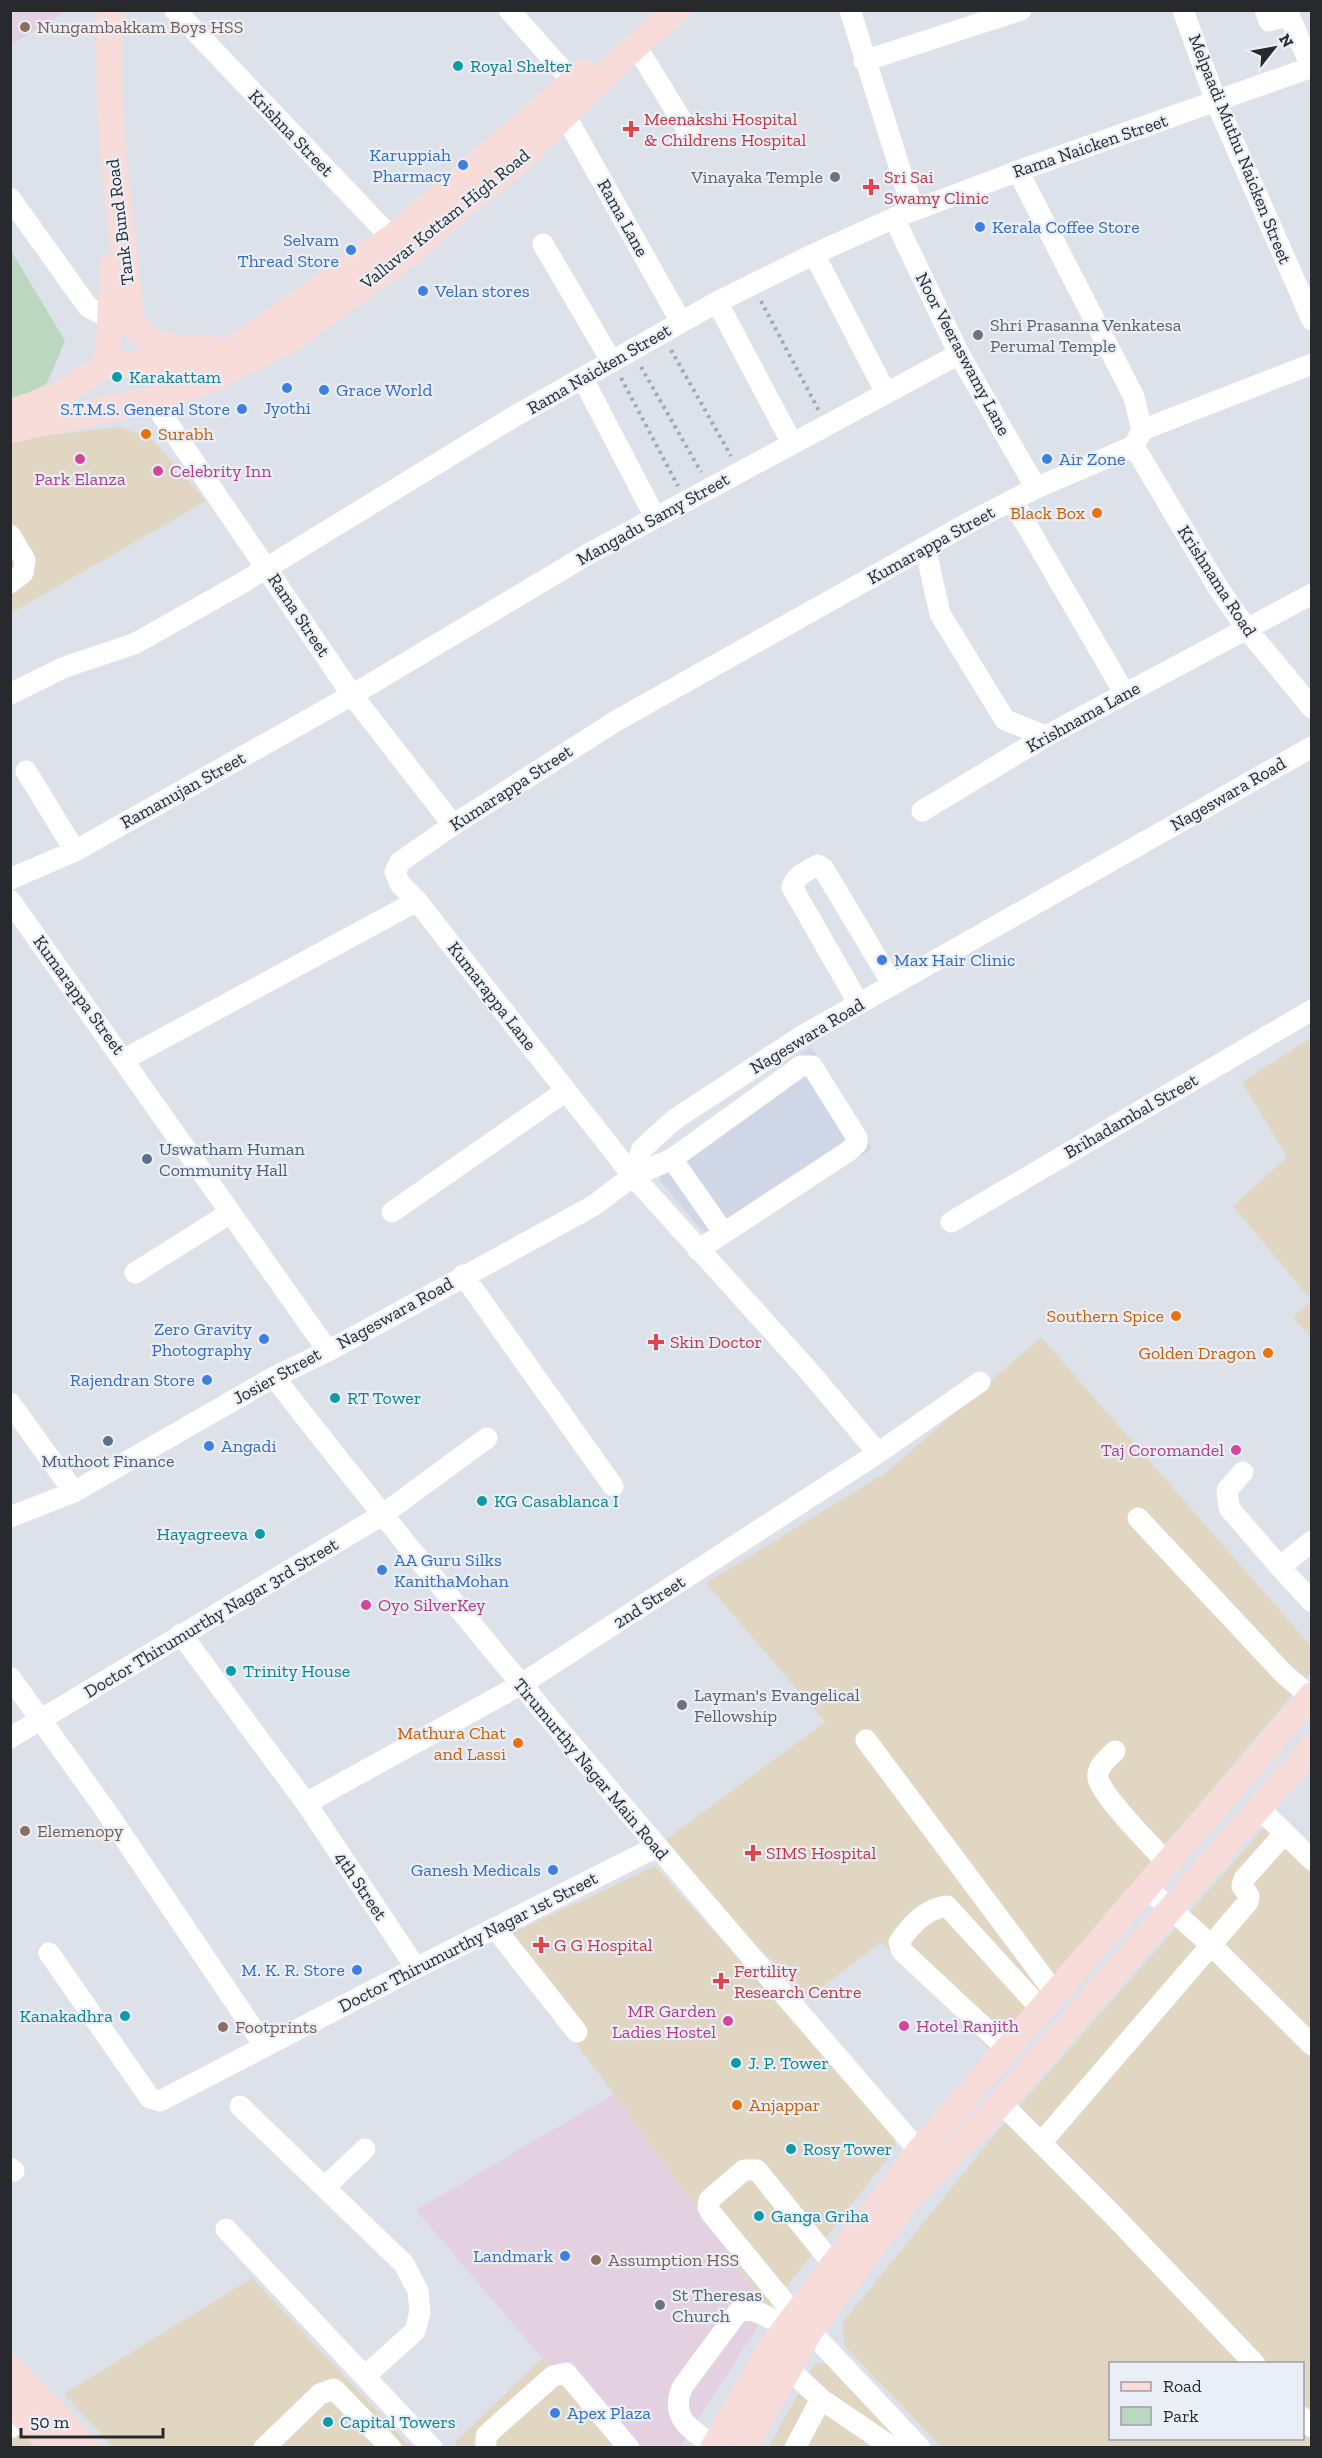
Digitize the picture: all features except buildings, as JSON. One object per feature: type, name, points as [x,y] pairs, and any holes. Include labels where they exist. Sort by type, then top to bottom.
[{"type":"main road","name":"Tank Bund Road","points":[[96,10],[94,53],[113,264],[121,320]]},
{"type":"main road","name":"Tank Bund Road","points":[[104,367],[121,320],[108,53],[110,10]]},
{"type":"main road","name":"Valluvar Kottam High Road","points":[[10,430],[152,400],[205,382],[289,340],[399,246],[602,55],[658,10]]},
{"type":"main road","name":"Valluvar Kottam High Road","points":[[10,412],[55,397],[104,367],[148,363],[171,368],[202,363],[234,348],[459,209],[518,161],[636,46],[677,10]]},
{"type":"main road","points":[[121,320],[147,338],[166,346],[186,349],[234,348]]},
{"type":"main road","points":[[744,2448],[788,2368],[797,2325],[833,2264],[913,2159],[1311,1696]]},
{"type":"main road","points":[[713,2447],[772,2346],[797,2325],[906,2202],[1001,2103],[1172,1910],[1311,1748]]},
{"type":"main road","points":[[906,2202],[913,2159]]},
{"type":"main road","points":[[10,2368],[87,2448]]},
{"type":"main road","points":[[15,2416],[54,2448]]},
{"type":"street","name":"Krishna Street","points":[[175,10],[399,246]]},
{"type":"street","points":[[509,10],[573,83]]},
{"type":"street","points":[[850,10],[904,185],[915,210]]},
{"type":"street","points":[[864,61],[1021,10]]},
{"type":"street","name":"Melpaadi Muthu Naicken Street","points":[[1183,10],[1216,102],[1311,320]]},
{"type":"street","points":[[1265,10],[1269,21],[1289,15],[1311,67]]},
{"type":"street","points":[[636,46],[690,134]]},
{"type":"street","name":"Rama Naicken Street","points":[[10,694],[65,667],[134,644],[237,586],[266,566],[505,422],[717,302],[814,254],[894,218],[1018,171],[1311,67]]},
{"type":"street","name":"Rama Lane","points":[[565,115],[681,322]]},
{"type":"street","name":"Krishnama Road","points":[[1018,171],[1134,397],[1138,438],[1217,586],[1246,628],[1311,708]]},
{"type":"street","points":[[10,198],[88,307],[121,320]]},
{"type":"street","name":"Noor Veeraswamy Lane","points":[[894,218],[959,354],[1036,488]]},
{"type":"street","points":[[543,244],[612,362]]},
{"type":"street","points":[[814,254],[886,393]]},
{"type":"street","points":[[717,302],[792,443]]},
{"type":"street","name":"Mangadu Samy Street","points":[[352,695],[590,553],[959,354]]},
{"type":"street","name":"Kumarappa Street","points":[[10,900],[123,1060],[417,901],[400,884],[395,872],[400,862],[453,825],[616,721],[1012,500],[1138,438],[1311,363]]},
{"type":"street","points":[[583,379],[655,517]]},
{"type":"street","name":"Rama Street","points":[[152,400],[352,695],[453,825]]},
{"type":"street","points":[[1012,500],[1125,694]]},
{"type":"street","points":[[10,535],[25,560],[23,573],[10,583]]},
{"type":"street","points":[[925,547],[940,614],[1005,720],[1046,736]]},
{"type":"street","name":"Krishnama Lane","points":[[922,811],[1046,736],[1311,594]]},
{"type":"street","name":"Ramanujan Street","points":[[10,879],[75,851],[352,695]]},
{"type":"street","name":"Nageswara Road","points":[[328,1351],[463,1275],[593,1206],[633,1176],[642,1149],[675,1119],[802,1036],[1311,747]]},
{"type":"street","points":[[26,771],[75,851]]},
{"type":"street","points":[[860,1004],[792,887],[794,879],[818,865],[823,868],[893,985]]},
{"type":"street","name":"Kumarappa Lane","points":[[417,901],[633,1176],[807,1369],[878,1453]]},
{"type":"street","name":"Brihadambal Street","points":[[951,1222],[1311,1010]]},
{"type":"street","name":"Josier Street","points":[[10,1517],[74,1491],[274,1377],[328,1351],[123,1060]]},
{"type":"street","points":[[633,1176],[672,1159],[801,1066],[812,1066],[857,1138],[857,1143],[849,1151],[698,1250]]},
{"type":"street","points":[[392,1212],[566,1091]]},
{"type":"street","points":[[672,1159],[724,1233]]},
{"type":"street","points":[[135,1273],[230,1212]]},
{"type":"street","points":[[463,1275],[613,1486]]},
{"type":"street","name":"Tirumurthy Nagar Main Road","points":[[274,1377],[520,1685],[913,2159]]},
{"type":"street","name":"2nd Street","points":[[306,1803],[520,1685],[878,1453],[980,1382]]},
{"type":"street","points":[[10,1404],[74,1491]]},
{"type":"street","name":"Doctor Thirumurthy Nagar 3rd Street","points":[[10,1738],[382,1515],[487,1438]]},
{"type":"street","points":[[1243,1472],[1227,1490],[1229,1508],[1311,1602]]},
{"type":"street","points":[[1138,1518],[1284,1674],[1311,1696]]},
{"type":"street","points":[[1280,1567],[1311,1541]]},
{"type":"street","name":"4th Street","points":[[181,1634],[306,1803],[416,1968]]},
{"type":"street","points":[[10,1677],[104,1808],[264,2045]]},
{"type":"street","points":[[866,1740],[1048,2001]]},
{"type":"street","points":[[1115,1751],[1101,1766],[1098,1778],[1107,1795],[1167,1863]]},
{"type":"street","points":[[1259,1808],[1311,1860]]},
{"type":"street","points":[[1041,2143],[1248,1902],[1249,1896],[1242,1886],[1244,1879],[1284,1834]]},
{"type":"street","name":"Doctor Thirumurthy Nagar 1st Street","points":[[49,1953],[150,2098],[155,2102],[160,2102],[264,2045],[656,1847]]},
{"type":"street","points":[[1146,1887],[1210,1944],[1311,2045]]},
{"type":"street","points":[[1007,2049],[902,1951],[899,1942],[908,1928],[933,1908],[946,1906],[1048,2001]]},
{"type":"street","points":[[495,1928],[577,2032]]},
{"type":"street","points":[[1001,2103],[1253,2362]]},
{"type":"street","points":[[240,2106],[404,2264],[418,2291],[420,2312],[415,2331],[364,2376]]},
{"type":"street","points":[[325,2187],[365,2149]]},
{"type":"street","points":[[833,2264],[757,2170],[744,2170],[709,2200],[708,2207],[711,2213],[797,2325],[920,2448]]},
{"type":"street","points":[[226,2229],[432,2448]]},
{"type":"street","points":[[713,2447],[688,2427],[679,2415],[678,2398],[683,2386],[738,2312],[748,2308],[797,2325]]},
{"type":"street","points":[[788,2368],[821,2399],[893,2448]]},
{"type":"street","points":[[486,2448],[486,2436],[492,2430],[553,2376],[566,2373],[629,2448]]},
{"type":"street","points":[[264,2448],[320,2394],[334,2389],[391,2448]]},
{"type":"street","points":[[795,2448],[821,2399]]},
{"type":"path","points":[[752,284],[826,425]]},
{"type":"path","points":[[661,334],[740,471]]},
{"type":"path","points":[[631,351],[710,487]]},
{"type":"path","points":[[612,362],[685,500]]},
{"type":"shaded area","name":"Nungambakkam Boys HSS","points":[[11,10],[68,10],[68,11],[11,44]]},
{"type":"shaded area","points":[[119,427],[151,438],[206,501],[11,613],[10,440]]},
{"type":"shaded area","points":[[1311,1038],[1311,1300],[1233,1206],[1287,1157],[1242,1082]]},
{"type":"shaded area","points":[[811,1047],[872,1149],[718,1249],[661,1182],[658,1160]]},
{"type":"shaded area","points":[[1311,1301],[1311,1338],[1293,1317]]},
{"type":"shaded area","points":[[1041,1337],[1311,1646],[1311,1673],[990,2050],[881,1942],[809,1997],[656,1847],[825,1722],[706,1583],[888,1471]]},
{"type":"shaded area","points":[[1274,1816],[1311,1853],[1311,2447],[941,2447],[844,2345],[843,2322],[1000,2128]]},
{"type":"shaded area","points":[[655,1866],[894,2132],[896,2148],[769,2309],[614,2094],[498,1940]]},
{"type":"shaded area","name":"Assumption HSS","points":[[614,2094],[769,2309],[680,2447],[618,2447],[416,2210]]},
{"type":"shaded area","points":[[252,2278],[411,2447],[113,2447],[64,2394]]},
{"type":"shaded area","points":[[542,2358],[618,2447],[459,2448],[455,2443]]},
{"type":"shaded area","points":[[815,2363],[829,2364],[906,2448],[768,2448]]},
{"type":"shaded area","points":[[11,2419],[38,2447],[11,2447]]},
{"type":"green space","points":[[10,249],[65,341],[47,383],[11,403]]},
{"type":"place","name":"Nungambakkam Boys HSS","points":[[25,27]]},
{"type":"place","name":"Royal Shelter","points":[[458,66]]},
{"type":"place","name":"Meenakshi Hospital & Childrens Hospital","points":[[631,129]]},
{"type":"place","name":"Karuppiah Pharmacy","points":[[463,165]]},
{"type":"place","name":"Vinayaka Temple","points":[[835,177]]},
{"type":"place","name":"Sri Sai Swamy Clinic","points":[[871,187]]},
{"type":"place","name":"Kerala Coffee Store","points":[[980,227]]},
{"type":"place","name":"Selvam Thread Store","points":[[351,250]]},
{"type":"place","name":"Velan stores","points":[[423,291]]},
{"type":"place","name":"Shri Prasanna Venkatesa Perumal Temple","points":[[978,335]]},
{"type":"place","name":"Karakattam","points":[[117,377]]},
{"type":"place","name":"Jyothi","points":[[287,388]]},
{"type":"place","name":"Grace World","points":[[324,390]]},
{"type":"place","name":"S.T.M.S. General Store","points":[[242,409]]},
{"type":"place","name":"Surabh","points":[[146,434]]},
{"type":"place","name":"Park Elanza","points":[[80,459]]},
{"type":"place","name":"Air Zone","points":[[1047,459]]},
{"type":"place","name":"Celebrity Inn","points":[[158,471]]},
{"type":"place","name":"Black Box","points":[[1097,513]]},
{"type":"place","name":"Max Hair Clinic","points":[[882,960]]},
{"type":"place","name":"Uswatham Human Community Hall","points":[[147,1159]]},
{"type":"place","name":"Southern Spice","points":[[1176,1316]]},
{"type":"place","name":"Zero Gravity Photography","points":[[264,1339]]},
{"type":"place","name":"Skin Doctor","points":[[656,1342]]},
{"type":"place","name":"Golden Dragon","points":[[1268,1353]]},
{"type":"place","name":"Rajendran Store","points":[[207,1380]]},
{"type":"place","name":"RT Tower","points":[[335,1398]]},
{"type":"place","name":"Muthoot Finance","points":[[108,1441]]},
{"type":"place","name":"Angadi","points":[[209,1446]]},
{"type":"place","name":"Taj Coromandel","points":[[1236,1450]]},
{"type":"place","name":"KG Casablanca I","points":[[482,1501]]},
{"type":"place","name":"Hayagreeva","points":[[260,1534]]},
{"type":"place","name":"AA Guru Silks KanithaMohan","points":[[382,1570]]},
{"type":"place","name":"Oyo SilverKey","points":[[366,1605]]},
{"type":"place","name":"Trinity House","points":[[231,1671]]},
{"type":"place","name":"Layman's Evangelical Fellowship","points":[[682,1705]]},
{"type":"place","name":"Mathura Chat and Lassi","points":[[518,1743]]},
{"type":"place","name":"Elemenopy","points":[[25,1831]]},
{"type":"place","name":"SIMS Hospital","points":[[753,1853]]},
{"type":"place","name":"Ganesh Medicals","points":[[553,1870]]},
{"type":"place","name":"G G Hospital","points":[[541,1945]]},
{"type":"place","name":"M. K. R. Store","points":[[357,1970]]},
{"type":"place","name":"Fertility Research Centre","points":[[721,1981]]},
{"type":"place","name":"Kanakadhra","points":[[125,2016]]},
{"type":"place","name":"MR Garden Ladies Hostel","points":[[728,2021]]},
{"type":"place","name":"Hotel Ranjith","points":[[904,2026]]},
{"type":"place","name":"Footprints","points":[[223,2027]]},
{"type":"place","name":"J. P. Tower","points":[[736,2063]]},
{"type":"place","name":"Anjappar","points":[[737,2105]]},
{"type":"place","name":"Rosy Tower","points":[[791,2149]]},
{"type":"place","name":"Ganga Griha","points":[[759,2216]]},
{"type":"place","name":"Landmark","points":[[565,2256]]},
{"type":"place","name":"Assumption HSS","points":[[596,2260]]},
{"type":"place","name":"St Theresas Church","points":[[660,2305]]},
{"type":"place","name":"Apex Plaza","points":[[555,2413]]},
{"type":"place","name":"Capital Towers","points":[[328,2422]]}]
